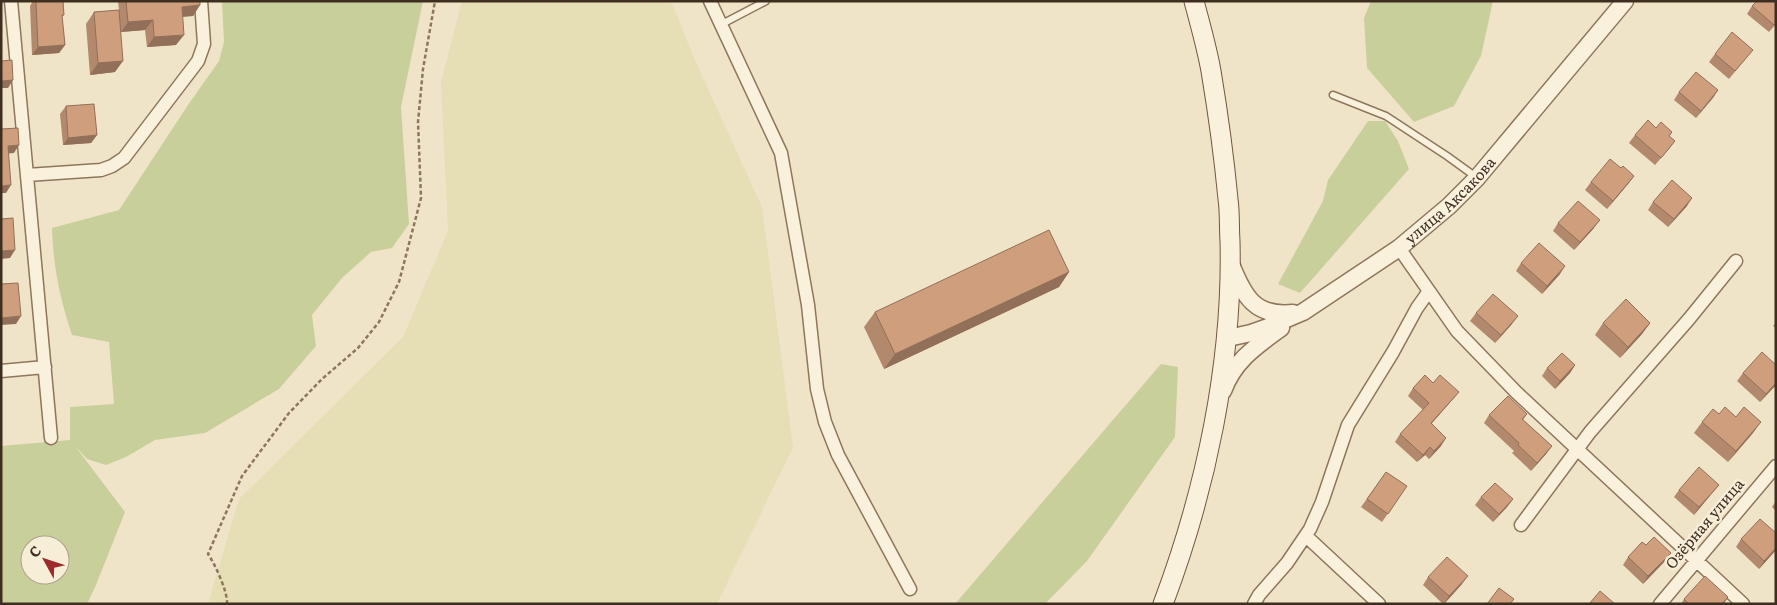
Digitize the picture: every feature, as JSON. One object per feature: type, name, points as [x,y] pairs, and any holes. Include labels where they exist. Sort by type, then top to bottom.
[{"type":"main road","points":[[1163,604],[1202,482],[1228,338],[1229,200],[1211,70],[1194,1]]},
{"type":"street","points":[[11,1],[51,438]]},
{"type":"street","points":[[27,176],[101,170],[112,166],[124,158],[198,61],[204,44],[201,1]]},
{"type":"street","points":[[710,1],[781,153],[808,305],[817,389],[825,422],[838,454],[910,589]]},
{"type":"street","name":"улица Аксакова","points":[[1228,338],[1251,333],[1303,312],[1400,248],[1449,206],[1477,178],[1625,1]]},
{"type":"street","points":[[1400,248],[1464,338],[1516,392],[1743,604]]},
{"type":"street","points":[[1521,525],[1590,432],[1736,261]]},
{"type":"street","points":[[1230,263],[1238,283],[1256,306],[1268,313],[1303,312]]},
{"type":"street","points":[[1254,604],[1259,595],[1287,563],[1310,529],[1322,502],[1348,424],[1429,291]]},
{"type":"street","points":[[1216,410],[1228,377],[1240,361],[1303,312]]},
{"type":"street","points":[[1,371],[45,367]]},
{"type":"street","name":"Озёрная улица","points":[[1660,604],[1776,466]]},
{"type":"street","points":[[1306,536],[1379,604]]},
{"type":"lane","points":[[722,24],[766,1]]},
{"type":"lane","points":[[1333,95],[1386,116],[1477,178]]},
{"type":"path","points":[[227,604],[228,600],[219,576],[208,554],[242,476],[289,412],[322,379],[358,348],[379,322],[399,282],[421,198],[418,122],[423,69],[435,1]]},
{"type":"shaded area","points":[[462,1],[671,1],[694,58],[762,207],[793,447],[717,604],[208,604],[239,499],[403,337],[448,231],[441,82]]},
{"type":"green space","points":[[222,1],[423,1],[401,107],[409,224],[392,248],[371,252],[342,278],[312,315],[316,346],[279,389],[205,433],[155,440],[126,457],[106,465],[87,459],[75,446],[125,512],[96,585],[87,604],[1,604],[1,446],[70,440],[70,407],[114,404],[109,342],[72,335],[58,282],[52,228],[119,210],[219,61],[224,42]]},
{"type":"green space","points":[[1371,1],[1493,1],[1481,56],[1454,106],[1414,122],[1367,68],[1364,18]]},
{"type":"green space","points":[[1368,121],[1385,121],[1398,141],[1409,169],[1300,293],[1278,284],[1323,201],[1328,180]]},
{"type":"green space","points":[[1161,364],[1178,367],[1175,437],[1087,561],[1045,604],[955,604]]},
{"type":"building","points":[[36,1],[63,1],[64,15],[62,15],[65,45],[38,47]]},
{"type":"building","points":[[126,1],[200,1],[200,5],[182,7],[184,35],[154,37],[153,20],[128,22]]},
{"type":"building","points":[[1757,1],[1776,1],[1776,23],[1774,25],[1752,6]]},
{"type":"building","points":[[119,10],[123,61],[98,63],[94,12]]},
{"type":"building","points":[[1732,32],[1753,50],[1735,71],[1715,54]]},
{"type":"building","points":[[12,60],[13,80],[1,81],[1,61]]},
{"type":"building","points":[[1696,72],[1718,90],[1701,111],[1679,92]]},
{"type":"building","points":[[94,104],[97,135],[68,138],[66,106]]},
{"type":"building","points":[[1648,120],[1656,128],[1661,122],[1672,132],[1669,136],[1675,141],[1661,158],[1635,135]]},
{"type":"building","points":[[1,125],[2,129],[18,128],[19,145],[8,146],[11,185],[1,186]]},
{"type":"building","points":[[1610,159],[1621,168],[1623,166],[1634,176],[1613,201],[1591,182]]},
{"type":"building","points":[[1672,180],[1692,198],[1674,219],[1653,202]]},
{"type":"building","points":[[1578,201],[1600,220],[1580,242],[1558,223]]},
{"type":"building","points":[[13,218],[15,250],[1,251],[1,219]]},
{"type":"building","points":[[1049,230],[1069,272],[895,354],[875,312]]},
{"type":"building","points":[[1539,243],[1565,266],[1547,286],[1521,263]]},
{"type":"building","points":[[18,283],[21,316],[1,318],[1,284]]},
{"type":"building","points":[[1493,294],[1518,316],[1501,335],[1476,313]]},
{"type":"building","points":[[1626,299],[1650,323],[1628,347],[1603,323]]},
{"type":"building","points":[[1762,352],[1776,365],[1776,383],[1766,394],[1743,373]]},
{"type":"building","points":[[1562,353],[1575,365],[1560,381],[1547,368]]},
{"type":"building","points":[[1425,375],[1433,383],[1440,375],[1459,392],[1431,423],[1446,438],[1434,451],[1430,447],[1423,455],[1400,434],[1429,403],[1413,388]]},
{"type":"building","points":[[1508,396],[1527,414],[1522,419],[1552,446],[1537,463],[1489,415]]},
{"type":"building","points":[[1725,407],[1736,417],[1744,407],[1761,422],[1736,451],[1702,422],[1713,409],[1719,414]]},
{"type":"building","points":[[1699,467],[1719,485],[1699,507],[1679,490]]},
{"type":"building","points":[[1386,472],[1407,486],[1388,514],[1367,499]]},
{"type":"building","points":[[1495,483],[1513,499],[1499,514],[1481,497]]},
{"type":"building","points":[[1760,519],[1776,533],[1776,548],[1764,561],[1741,539]]},
{"type":"building","points":[[1654,537],[1671,553],[1648,576],[1628,557],[1642,542],[1646,545]]},
{"type":"building","points":[[1447,557],[1468,576],[1449,596],[1428,577]]},
{"type":"building","points":[[1705,576],[1728,597],[1722,604],[1689,604],[1684,599]]},
{"type":"building","points":[[1499,588],[1514,599],[1510,604],[1487,604]]},
{"type":"building","points":[[1600,591],[1615,604],[1589,604]]}]
